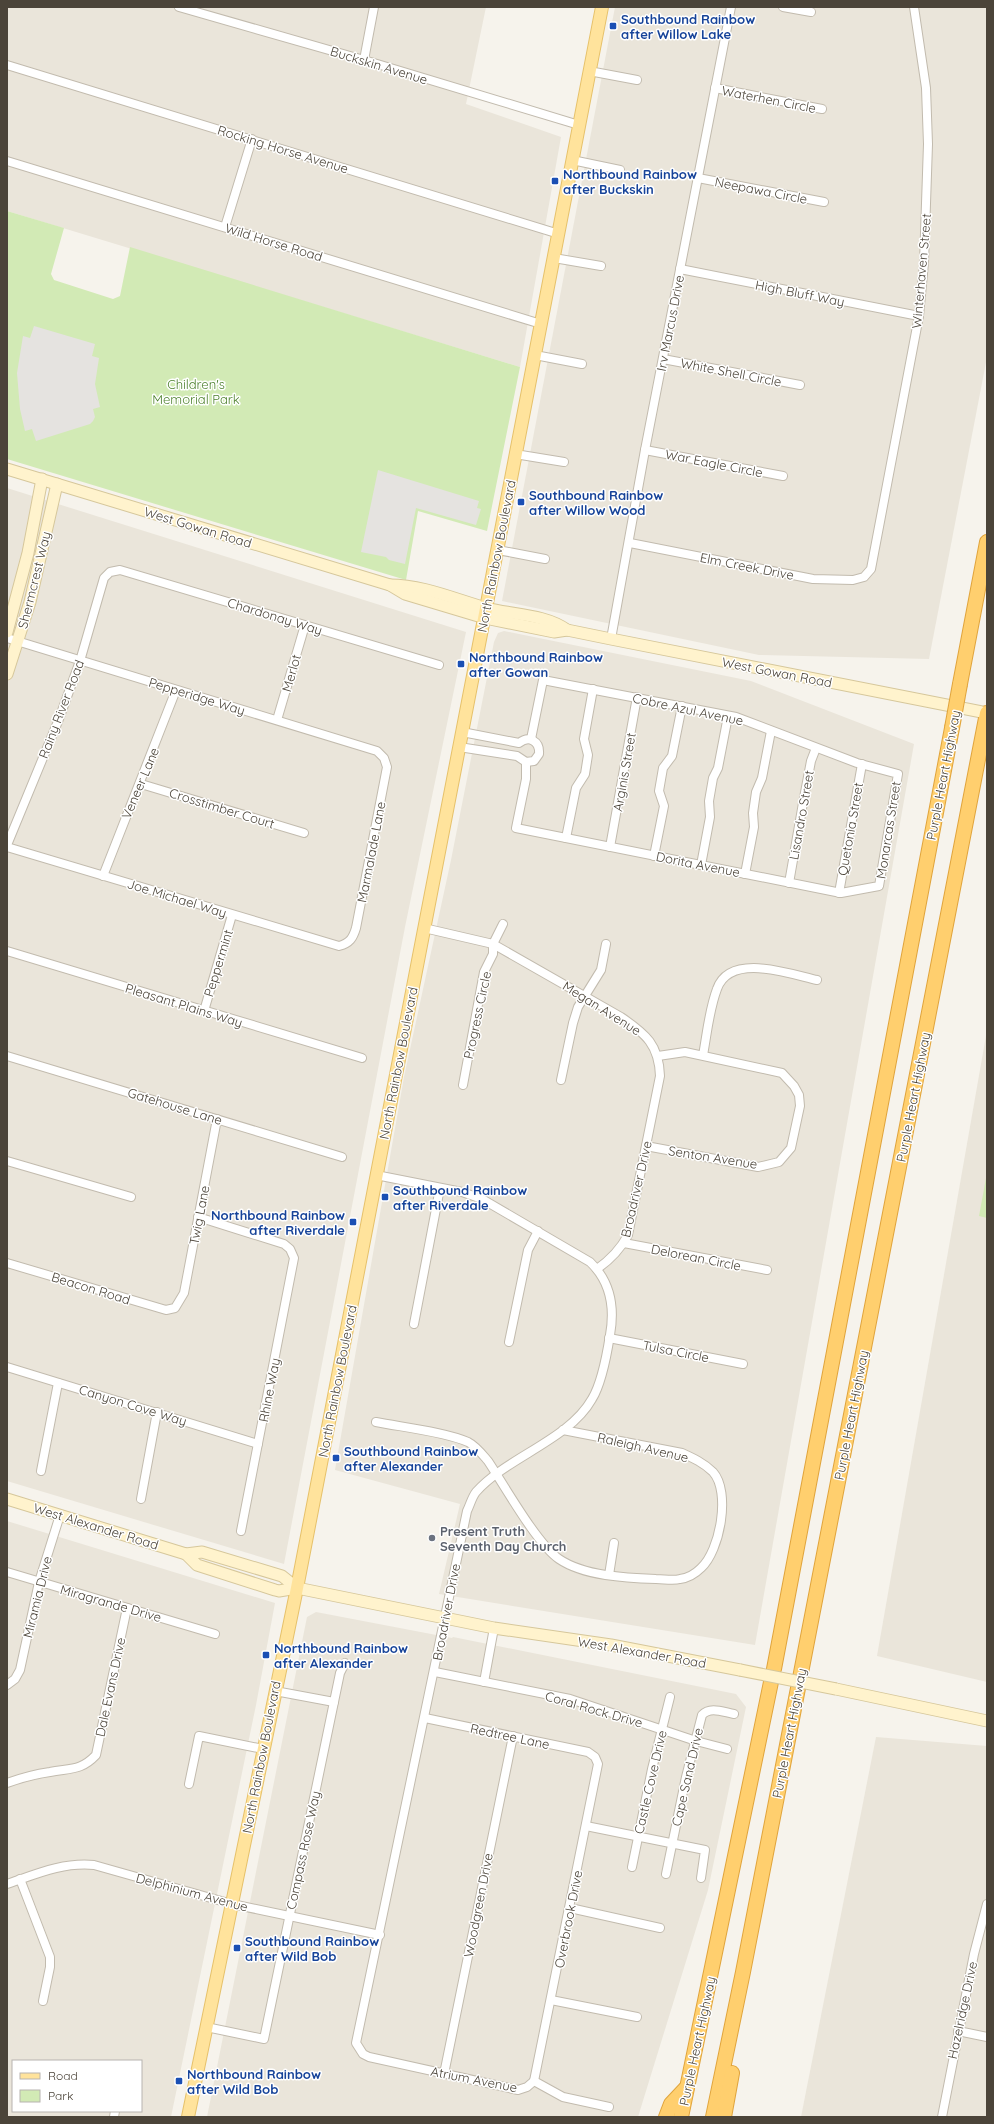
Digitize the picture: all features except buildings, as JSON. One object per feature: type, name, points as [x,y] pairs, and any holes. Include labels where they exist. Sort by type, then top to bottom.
[{"type":"highway","name":"Purple Heart Highway","points":[[681,2117],[772,1675],[987,542]]},
{"type":"highway","name":"Purple Heart Highway","points":[[713,2117],[743,1972],[987,713]]},
{"type":"highway","points":[[724,2117],[745,2007],[743,1972]]},
{"type":"highway","points":[[666,2117],[671,2104],[687,2087]]},
{"type":"main road","name":"North Rainbow Boulevard","points":[[188,2117],[274,1690],[297,1588],[602,7]]},
{"type":"street","name":"Buckskin Avenue","points":[[179,7],[364,60],[579,126]]},
{"type":"street","points":[[364,60],[374,7]]},
{"type":"street","name":"Irv Marcus Drive","points":[[612,639],[630,544],[645,450],[731,7]]},
{"type":"street","points":[[784,7],[812,12]]},
{"type":"street","name":"Winterhaven Street","points":[[864,576],[871,569],[919,316],[924,263],[928,144],[926,88],[914,7]]},
{"type":"street","name":"Rocking Horse Avenue","points":[[7,65],[558,234]]},
{"type":"street","points":[[589,71],[637,80]]},
{"type":"street","name":"Waterhen Circle","points":[[715,88],[822,109]]},
{"type":"street","points":[[225,227],[252,139]]},
{"type":"street","points":[[572,160],[620,170]]},
{"type":"street","name":"Wild Horse Road","points":[[7,161],[541,324]]},
{"type":"street","name":"Neepawa Circle","points":[[698,178],[824,202]]},
{"type":"street","points":[[554,258],[601,266]]},
{"type":"street","name":"High Bluff Way","points":[[680,269],[919,316]]},
{"type":"street","points":[[535,355],[582,364]]},
{"type":"street","name":"White Shell Circle","points":[[663,359],[800,386]]},
{"type":"street","name":"War Eagle Circle","points":[[645,450],[783,476]]},
{"type":"street","points":[[515,454],[564,462]]},
{"type":"street","name":"West Gowan Road","points":[[7,469],[390,585],[405,594],[486,613],[554,632],[568,630],[987,713]]},
{"type":"street","name":"Shermcrest Way","points":[[7,632],[28,552],[42,479]]},
{"type":"street","name":"Shermcrest Way","points":[[7,674],[35,583],[57,484]]},
{"type":"street","name":"Elm Creek Drive","points":[[630,544],[813,579],[853,580],[864,576]]},
{"type":"street","points":[[498,550],[545,559]]},
{"type":"street","name":"Chardonay Way","points":[[110,572],[120,570],[439,665]]},
{"type":"street","name":"Rainy River Road","points":[[7,846],[59,719],[80,661],[104,578],[110,572]]},
{"type":"street","name":"Merlot","points":[[277,720],[305,625]]},
{"type":"street","name":"Pepperidge Way","points":[[7,638],[377,751],[384,758]]},
{"type":"street","name":"Cobre Azul Avenue","points":[[531,739],[543,680],[637,697],[728,716],[862,764],[898,774]]},
{"type":"street","points":[[566,838],[576,788],[586,768],[588,755],[584,739],[593,689]]},
{"type":"street","name":"Veneer Lane","points":[[103,876],[120,829],[141,784],[176,690]]},
{"type":"street","name":"Arginis Street","points":[[610,847],[637,697]]},
{"type":"street","points":[[654,856],[664,806],[659,791],[663,768],[672,756],[682,706]]},
{"type":"street","points":[[701,865],[710,817],[709,801],[713,778],[718,768],[728,716]]},
{"type":"street","points":[[745,874],[754,827],[753,812],[756,792],[762,778],[771,731]]},
{"type":"street","points":[[459,747],[517,756],[526,762],[534,761],[539,754],[539,746],[531,739],[526,739],[519,743],[462,732]]},
{"type":"street","name":"Lisandro Street","points":[[789,883],[805,789],[811,760],[816,748]]},
{"type":"street","name":"Marmalade Lane","points":[[347,944],[353,938],[356,928],[387,767],[384,758]]},
{"type":"street","name":"Dorita Avenue","points":[[526,762],[526,779],[516,828],[838,893],[879,886]]},
{"type":"street","name":"Quetonia Street","points":[[838,893],[862,764]]},
{"type":"street","name":"Monarcas Street","points":[[879,886],[898,774]]},
{"type":"street","name":"Crosstimber Court","points":[[141,784],[304,832]]},
{"type":"street","name":"Joe Michael Way","points":[[7,846],[232,915],[340,946],[347,944]]},
{"type":"street","name":"Peppermint","points":[[204,1011],[232,915]]},
{"type":"street","name":"Progress Circle","points":[[463,1085],[484,972],[493,954],[493,944],[503,924]]},
{"type":"street","name":"Megan Avenue","points":[[424,928],[493,944],[585,996],[639,1029],[647,1036],[658,1056]]},
{"type":"street","points":[[561,1080],[573,1023],[585,996],[600,970],[606,944]]},
{"type":"street","name":"Pleasant Plains Way","points":[[7,951],[362,1058]]},
{"type":"street","points":[[658,1056],[685,1052],[703,1055],[717,989],[727,975],[745,968],[761,969],[817,980]]},
{"type":"street","name":"Senton Avenue","points":[[646,1146],[758,1167],[779,1162],[791,1148],[800,1106],[799,1095],[794,1086],[782,1073],[703,1055]]},
{"type":"street","name":"Gatehouse Lane","points":[[7,1056],[342,1157]]},
{"type":"street","name":"Broadriver Drive","points":[[359,2049],[356,2043],[380,1935],[467,1511],[475,1493],[496,1474],[563,1430],[578,1418],[593,1399],[603,1368],[613,1315],[610,1293],[597,1269],[606,1263],[624,1243],[628,1235],[660,1076],[658,1056]]},
{"type":"street","name":"Twig Lane","points":[[174,1308],[184,1293],[218,1119]]},
{"type":"street","points":[[7,1160],[131,1197]]},
{"type":"street","points":[[376,1175],[462,1192],[482,1199],[590,1262],[597,1269]]},
{"type":"street","points":[[414,1324],[440,1188]]},
{"type":"street","name":"Rhine Way","points":[[198,1218],[284,1244],[290,1249],[294,1258],[242,1531]]},
{"type":"street","points":[[509,1342],[528,1250],[538,1231]]},
{"type":"street","name":"Delorean Circle","points":[[624,1243],[767,1270]]},
{"type":"street","name":"Beacon Road","points":[[7,1263],[166,1310],[174,1308]]},
{"type":"street","name":"Tulsa Circle","points":[[609,1338],[744,1364]]},
{"type":"street","name":"Canyon Cove Way","points":[[7,1367],[258,1444]]},
{"type":"street","points":[[41,1471],[58,1383]]},
{"type":"street","points":[[141,1498],[157,1412]]},
{"type":"street","points":[[376,1422],[468,1442],[480,1452],[540,1539],[558,1558],[573,1567],[609,1575],[614,1543]]},
{"type":"street","name":"Raleigh Avenue","points":[[563,1430],[682,1453],[696,1459],[713,1472],[716,1477],[722,1498],[722,1512],[716,1543],[710,1558],[701,1568],[688,1577],[679,1580],[623,1578],[609,1575]]},
{"type":"street","name":"West Alexander Road","points":[[7,1499],[186,1554],[197,1565],[279,1591],[297,1588],[494,1628],[611,1645],[836,1689],[987,1721]]},
{"type":"street","name":"Miramia Drive","points":[[7,1685],[15,1679],[20,1670],[39,1582],[60,1515]]},
{"type":"street","name":"Miragrande Drive","points":[[7,1572],[215,1634]]},
{"type":"street","name":"Dale Evans Drive","points":[[7,1783],[50,1772],[75,1769],[88,1764],[96,1755],[127,1608]]},
{"type":"street","points":[[484,1682],[494,1628]]},
{"type":"street","name":"Compass Rose Way","points":[[206,2027],[264,2039],[340,1673],[345,1663]]},
{"type":"street","name":"Coral Rock Drive","points":[[434,1672],[570,1699],[696,1741],[727,1749]]},
{"type":"street","points":[[274,1690],[334,1702]]},
{"type":"street","name":"Castle Cove Drive","points":[[632,1867],[670,1697]]},
{"type":"street","name":"Cape Sand Drive","points":[[666,1874],[702,1715],[706,1711],[712,1709],[734,1714]]},
{"type":"street","name":"Redtree Lane","points":[[425,1718],[588,1752],[595,1757]]},
{"type":"street","points":[[189,1784],[199,1736],[263,1749]]},
{"type":"street","name":"Woodgreen Drive","points":[[444,2074],[512,1736]]},
{"type":"street","name":"Overbrook Drive","points":[[534,2081],[598,1768],[595,1757]]},
{"type":"street","points":[[586,1826],[705,1850],[701,1878]]},
{"type":"street","name":"Delphinium Avenue","points":[[7,1884],[62,1865],[94,1865],[232,1904],[380,1935]]},
{"type":"street","points":[[20,1879],[50,1957],[50,1967],[43,2001]]},
{"type":"street","name":"Hazelridge Drive","points":[[942,2117],[977,1940],[987,1904]]},
{"type":"street","points":[[570,1908],[660,1928]]},
{"type":"street","points":[[551,2000],[637,2017]]},
{"type":"street","points":[[958,2031],[987,2037]]},
{"type":"street","name":"Atrium Avenue","points":[[359,2049],[363,2054],[369,2057],[518,2090],[527,2087],[534,2081],[563,2097],[609,2107]]},
{"type":"shaded area","points":[[7,7],[486,7],[466,104],[561,137],[520,367],[7,211]]},
{"type":"shaded area","points":[[615,7],[987,7],[987,357],[929,659],[759,655],[502,601]]},
{"type":"shaded area","points":[[34,326],[95,344],[92,356],[99,358],[95,384],[100,407],[93,409],[95,417],[90,424],[36,441],[32,429],[25,431],[20,409],[17,373],[23,336],[30,338]]},
{"type":"shaded area","points":[[378,470],[479,501],[477,508],[481,509],[476,525],[416,508],[405,564],[389,560],[386,557],[361,552]]},
{"type":"shaded area","points":[[7,488],[466,632],[405,927],[284,1564],[7,1481]]},
{"type":"shaded area","points":[[504,631],[751,681],[914,744],[755,1645],[439,1594],[460,1504],[335,1470],[404,1077],[451,860],[494,642],[498,633]]},
{"type":"shaded area","points":[[987,1030],[987,1682],[877,1656]]},
{"type":"shaded area","points":[[7,1521],[275,1603],[256,1705],[171,2117],[7,2117]]},
{"type":"shaded area","points":[[316,1612],[453,1637],[736,1694],[746,1707],[708,1890],[638,2117],[207,2117],[307,1617]]},
{"type":"shaded area","points":[[876,1737],[987,1746],[987,2117],[801,2117]]},
{"type":"green space","name":"Children's Memorial Park","points":[[7,211],[64,228],[51,274],[54,280],[113,299],[120,296],[130,247],[520,367],[487,531],[418,511],[406,580],[7,459]]},
{"type":"green space","points":[[986,1178],[987,1179],[987,1218],[979,1216]]},
{"type":"place","name":"Southbound Rainbow after Willow Lake","points":[[613,26]]},
{"type":"place","name":"Northbound Rainbow after Buckskin","points":[[555,181]]},
{"type":"place","name":"Southbound Rainbow after Willow Wood","points":[[521,502]]},
{"type":"place","name":"Northbound Rainbow after Gowan","points":[[461,664]]},
{"type":"place","name":"Southbound Rainbow after Riverdale","points":[[385,1197]]},
{"type":"place","name":"Northbound Rainbow after Riverdale","points":[[353,1222]]},
{"type":"place","name":"Southbound Rainbow after Alexander","points":[[336,1458]]},
{"type":"place","name":"Present Truth Seventh Day Church","points":[[432,1538]]},
{"type":"place","name":"Northbound Rainbow after Alexander","points":[[266,1655]]},
{"type":"place","name":"Southbound Rainbow after Wild Bob","points":[[237,1948]]},
{"type":"place","name":"Northbound Rainbow after Wild Bob","points":[[179,2081]]}]
